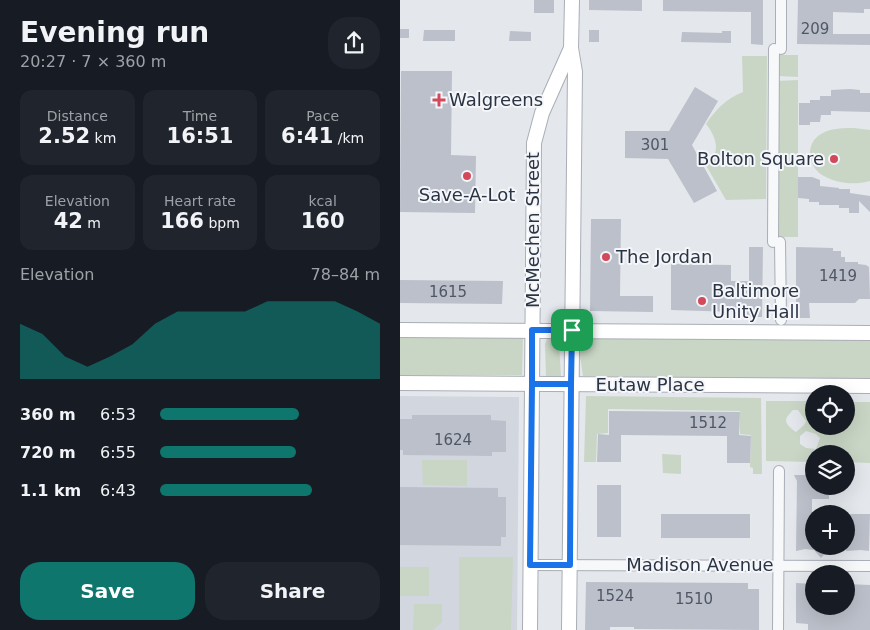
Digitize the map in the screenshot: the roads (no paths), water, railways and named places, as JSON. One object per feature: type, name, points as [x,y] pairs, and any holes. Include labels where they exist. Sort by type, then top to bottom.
[{"type":"street","name":"McMechen Street","points":[[569,630],[575,72],[571,48],[572,0]]},
{"type":"street","points":[[781,0],[777,49],[776,242],[781,320]]},
{"type":"street","name":"McMechen Street","points":[[530,630],[534,143],[542,113],[571,48]]},
{"type":"street","points":[[400,330],[870,333]]},
{"type":"street","name":"Eutaw Place","points":[[400,384],[870,386]]},
{"type":"street","points":[[778,630],[779,471]]},
{"type":"street","name":"Madison Avenue","points":[[530,565],[870,566]]},
{"type":"place","name":"Walgreens","points":[[439,100]]},
{"type":"place","name":"Bolton Square","points":[[834,159]]},
{"type":"place","name":"Save-A-Lot","points":[[467,176]]},
{"type":"place","name":"The Jordan","points":[[606,257]]},
{"type":"place","name":"Baltimore Unity Hall","points":[[702,301]]}]
